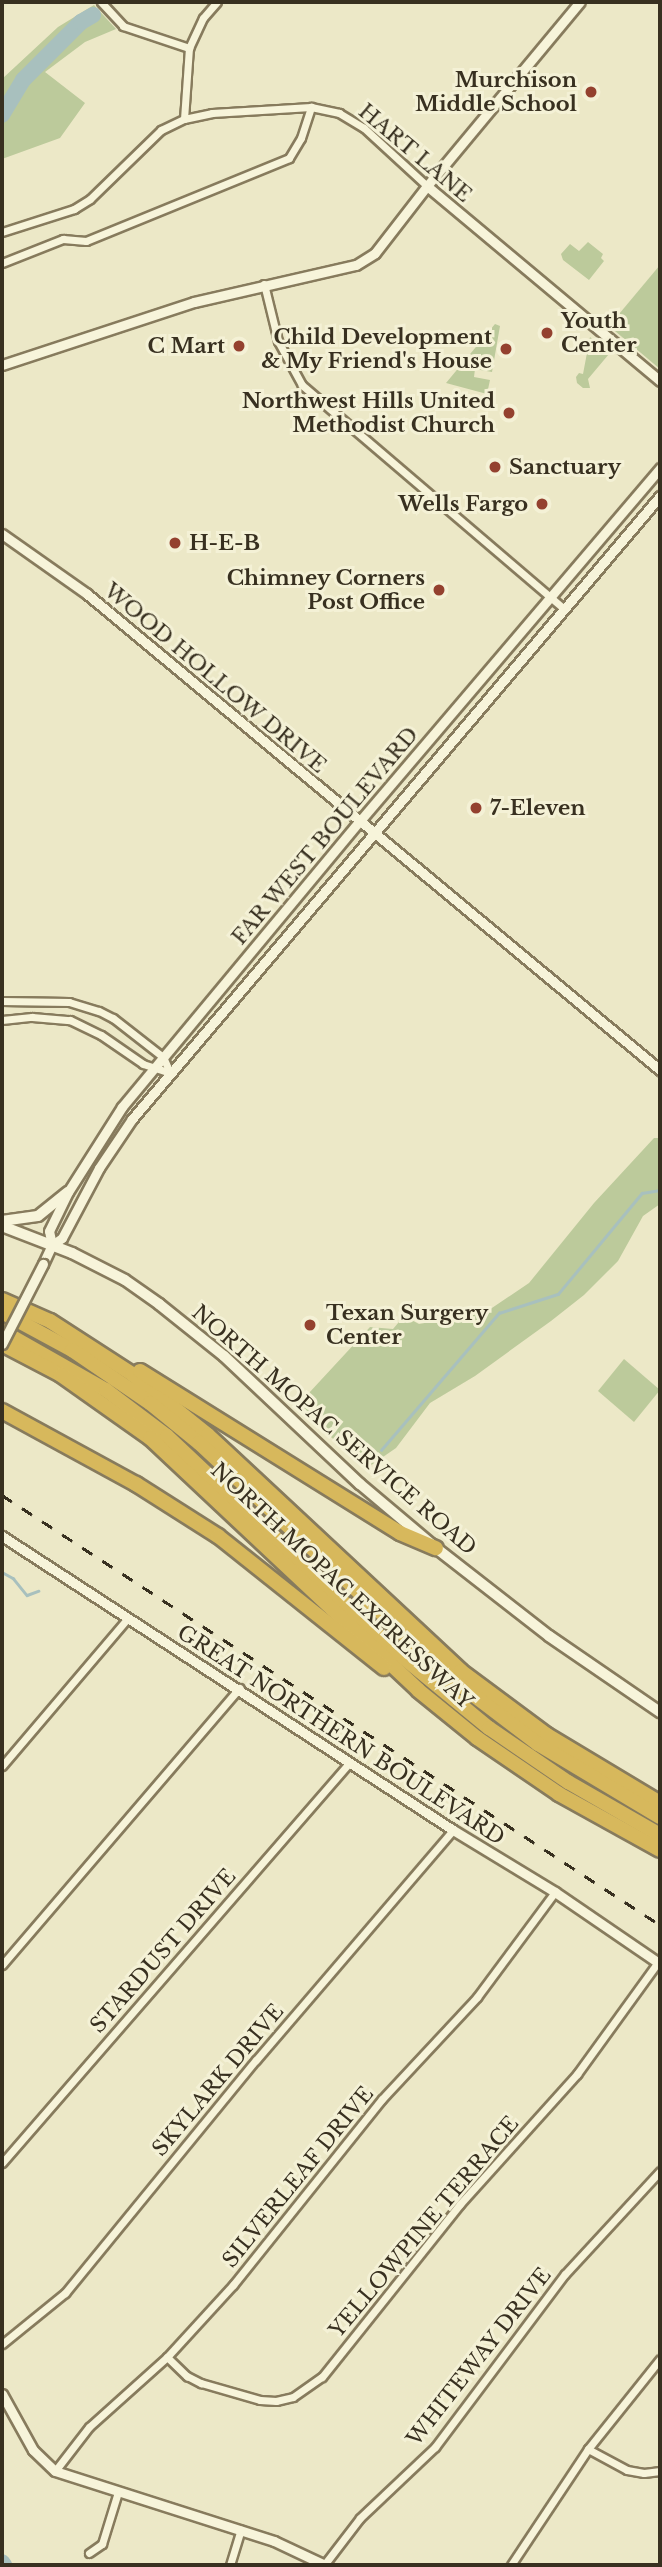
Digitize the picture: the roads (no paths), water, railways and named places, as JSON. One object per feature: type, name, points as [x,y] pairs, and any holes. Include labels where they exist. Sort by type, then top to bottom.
[{"type":"highway","name":"NORTH MOPAC EXPRESSWAY","points":[[2,1300],[50,1321],[106,1355],[208,1435],[461,1671],[547,1735],[660,1803]]},
{"type":"highway","points":[[2,1312],[72,1350],[150,1403],[199,1443],[451,1678],[538,1744],[660,1817]]},
{"type":"highway","points":[[2,1331],[106,1390],[167,1436],[393,1649],[489,1728],[568,1782],[660,1835]]},
{"type":"highway","name":"NORTH MOPAC EXPRESSWAY","points":[[2,1344],[61,1375],[150,1438],[418,1690],[522,1770],[592,1814],[660,1850]]},
{"type":"highway","points":[[106,1355],[142,1372],[401,1532],[436,1548]]},
{"type":"highway","points":[[2,1412],[136,1484],[199,1523],[256,1564],[378,1664],[418,1690]]},
{"type":"main road","points":[[2,1221],[38,1216],[68,1192]]},
{"type":"main road","name":"NORTH MOPAC SERVICE ROAD","points":[[2,1226],[52,1245],[125,1280],[190,1326],[380,1502],[436,1548],[538,1628],[660,1712]]},
{"type":"street","points":[[101,2],[123,26],[189,48]]},
{"type":"street","points":[[184,119],[189,48],[203,18],[217,2]]},
{"type":"street","points":[[2,365],[194,302],[356,265],[375,253],[427,186],[580,2]]},
{"type":"street","points":[[2,263],[63,239],[86,241],[289,158],[301,138],[311,107]]},
{"type":"street","name":"HART LANE","points":[[2,233],[74,209],[90,199],[161,130],[184,119],[212,113],[311,107],[339,113],[365,128],[427,186],[660,381]]},
{"type":"street","points":[[264,284],[278,341],[302,385],[564,609]]},
{"type":"street","name":"FAR WEST BOULEVARD","points":[[52,1245],[49,1231],[92,1150],[163,1057],[660,468]]},
{"type":"street","name":"FAR WEST BOULEVARD","points":[[2,1344],[52,1245],[62,1238],[99,1168],[132,1119],[660,496]]},
{"type":"street","name":"WOOD HOLLOW DRIVE","points":[[2,534],[87,594],[660,1070]]},
{"type":"street","points":[[2,1002],[69,1002],[99,1011],[113,1018],[163,1057],[170,1073]]},
{"type":"street","points":[[2,1020],[32,1017],[70,1020],[102,1035],[153,1070],[170,1073]]},
{"type":"street","name":"GREAT NORTHERN BOULEVARD","points":[[2,1536],[453,1830],[555,1892],[659,1963]]},
{"type":"street","points":[[2,1766],[128,1618]]},
{"type":"street","points":[[2,1965],[239,1688]]},
{"type":"street","name":"STARDUST DRIVE","points":[[2,2163],[349,1762]]},
{"type":"street","name":"SKYLARK DRIVE","points":[[2,2344],[65,2293],[256,2060],[453,1830]]},
{"type":"street","name":"SILVERLEAF DRIVE","points":[[55,2471],[89,2427],[167,2357],[233,2285],[382,2099],[477,1997],[555,1892]]},
{"type":"street","name":"YELLOWPINE TERRACE","points":[[167,2357],[187,2376],[201,2383],[260,2400],[276,2401],[293,2396],[323,2377],[460,2204],[578,2074],[659,1963]]},
{"type":"street","name":"WHITEWAY DRIVE","points":[[324,2565],[360,2518],[435,2447],[565,2274],[660,2171]]},
{"type":"street","points":[[511,2565],[588,2449],[660,2359]]},
{"type":"street","points":[[2,2394],[33,2450],[55,2471],[241,2530],[283,2545],[324,2565]]},
{"type":"street","points":[[588,2449],[627,2470],[660,2472]]},
{"type":"street","points":[[89,2553],[102,2544],[118,2492]]},
{"type":"street","points":[[230,2565],[241,2530]]},
{"type":"waterway","points":[[2,115],[23,80],[81,22],[93,15]]},
{"type":"waterway","points":[[381,1450],[499,1313],[558,1294],[642,1193],[660,1190]]},
{"type":"waterway","points":[[2,1572],[13,1578],[27,1595],[38,1591]]},
{"type":"railway","points":[[2,1495],[660,1925]]},
{"type":"place","name":"Murchison Middle School","points":[[591,92]]},
{"type":"place","name":"Youth Center","points":[[547,333]]},
{"type":"place","name":"C Mart","points":[[239,346]]},
{"type":"place","name":"Child Development & My Friend's House","points":[[506,349]]},
{"type":"place","name":"Northwest Hills United Methodist Church","points":[[509,413]]},
{"type":"place","name":"Sanctuary","points":[[495,467]]},
{"type":"place","name":"Wells Fargo","points":[[542,504]]},
{"type":"place","name":"H-E-B","points":[[175,543]]},
{"type":"place","name":"Chimney Corners Post Office","points":[[439,590]]},
{"type":"place","name":"7-Eleven","points":[[476,808]]},
{"type":"place","name":"Texan Surgery Center","points":[[310,1325]]}]
